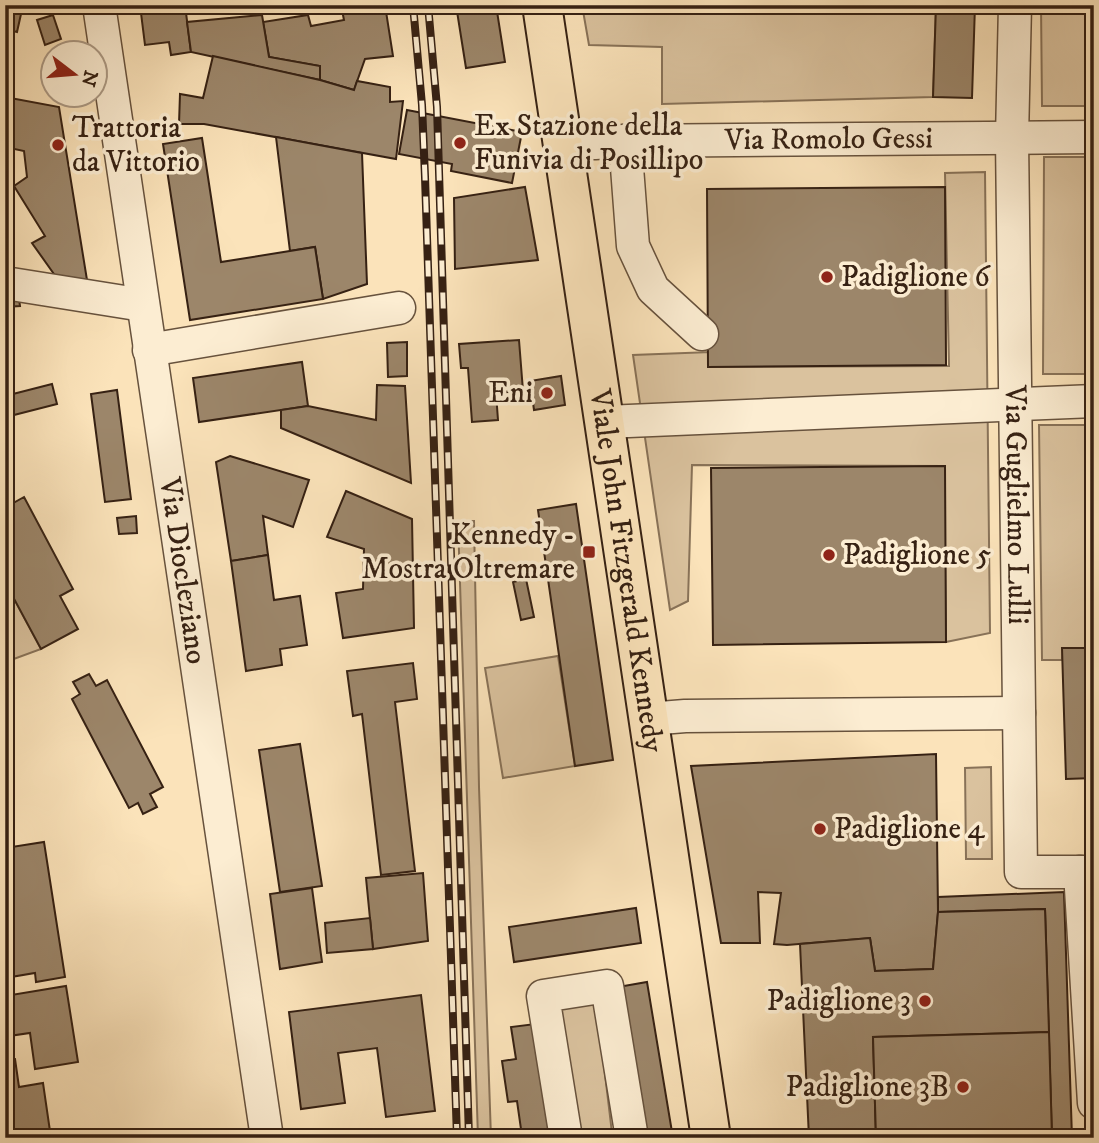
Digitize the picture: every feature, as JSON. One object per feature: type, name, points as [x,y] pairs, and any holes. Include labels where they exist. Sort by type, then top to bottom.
[{"type":"main road","name":"Viale John Fitzgerald Kennedy","points":[[542,5],[711,1138]]},
{"type":"street","name":"Via Diocleziano","points":[[99,5],[267,1138]]},
{"type":"street","name":"Via Guglielmo Lulli","points":[[1015,5],[1012,138],[1021,872],[1087,872]]},
{"type":"street","name":"Via Romolo Gessi","points":[[563,141],[595,143],[1094,137]]},
{"type":"street","points":[[625,141],[633,246],[653,289],[702,334]]},
{"type":"street","points":[[5,283],[143,305]]},
{"type":"street","points":[[149,349],[399,308]]},
{"type":"street","points":[[605,422],[1094,401]]},
{"type":"street","points":[[648,719],[685,716],[1019,713]]},
{"type":"street","points":[[1087,872],[1093,1086]]},
{"type":"street","points":[[566,1138],[543,996],[607,986],[632,1138]]},
{"type":"shaded area","points":[[582,5],[936,5],[933,97],[662,104],[662,47],[589,45]]},
{"type":"shaded area","points":[[1041,5],[1094,5],[1094,106],[1042,106]]},
{"type":"shaded area","points":[[1044,157],[1094,157],[1094,374],[1043,374]]},
{"type":"shaded area","points":[[985,172],[990,633],[946,642],[944,466],[692,465],[688,601],[670,610],[633,355],[711,352],[709,367],[949,366],[945,173]]},
{"type":"shaded area","points":[[1039,425],[1094,425],[1094,648],[1063,648],[1062,660],[1042,660]]},
{"type":"shaded area","points":[[458,521],[474,521],[479,787],[491,1138],[478,1138]]},
{"type":"shaded area","points":[[5,582],[41,649],[11,660],[5,651]]},
{"type":"shaded area","points":[[558,656],[575,766],[503,778],[485,668]]},
{"type":"shaded area","points":[[991,767],[992,859],[966,859],[965,768]]},
{"type":"shaded area","points":[[596,999],[612,1133],[575,1137],[558,1004]]},
{"type":"building","points":[[5,5],[17,5],[21,14],[17,32],[5,29]]},
{"type":"building","points":[[140,5],[185,5],[191,52],[171,55],[169,42],[145,45]]},
{"type":"building","points":[[341,5],[385,5],[393,56],[365,59],[354,90],[320,80],[320,66],[269,57],[263,22],[308,15],[311,26],[344,20]]},
{"type":"building","points":[[456,5],[496,5],[505,62],[466,68]]},
{"type":"building","points":[[936,5],[975,5],[972,98],[933,97]]},
{"type":"building","points":[[53,15],[61,38],[43,38],[37,20]]},
{"type":"building","points":[[262,15],[269,57],[320,66],[320,80],[191,52],[187,22]]},
{"type":"building","points":[[213,56],[354,90],[357,81],[390,87],[390,102],[403,101],[396,159],[204,124],[179,124],[180,94],[203,98]]},
{"type":"building","points":[[5,97],[38,103],[38,108],[59,108],[87,280],[61,284],[32,243],[45,236],[14,186],[27,177],[24,151],[5,147]]},
{"type":"building","name":"Ex Stazione della Funivia di Posillipo","points":[[407,110],[522,132],[512,183],[451,171],[452,164],[399,154]]},
{"type":"building","points":[[276,137],[362,153],[367,284],[323,299],[315,247],[290,251]]},
{"type":"building","points":[[202,138],[221,262],[315,247],[323,299],[190,320],[163,144]]},
{"type":"building","points":[[525,187],[538,260],[455,269],[454,198]]},
{"type":"building","name":"Padiglione 6","points":[[945,187],[946,365],[708,367],[707,189]]},
{"type":"building","points":[[5,290],[18,292],[20,306],[5,307]]},
{"type":"building","points":[[519,340],[523,391],[496,393],[498,420],[472,422],[468,368],[461,368],[459,344]]},
{"type":"building","points":[[407,342],[407,376],[388,377],[387,343]]},
{"type":"building","points":[[302,362],[308,406],[199,422],[193,378]]},
{"type":"building","name":"Eni","points":[[561,376],[565,405],[534,410],[530,381]]},
{"type":"building","points":[[52,384],[57,404],[14,415],[9,395]]},
{"type":"building","points":[[377,385],[405,386],[411,483],[281,428],[281,410],[308,406],[376,420]]},
{"type":"building","points":[[117,390],[131,499],[105,502],[91,394]]},
{"type":"building","points":[[230,456],[309,480],[293,527],[263,516],[268,555],[231,561],[216,462]]},
{"type":"building","name":"Padiglione 5","points":[[945,466],[946,642],[713,645],[711,468]]},
{"type":"building","points":[[346,491],[412,519],[414,628],[343,638],[336,593],[363,589],[364,549],[327,537]]},
{"type":"building","points":[[24,497],[73,589],[60,596],[78,629],[41,649],[5,582],[5,505],[6,507]]},
{"type":"building","points":[[576,504],[613,760],[575,766],[538,510]]},
{"type":"building","points":[[136,516],[137,533],[119,534],[117,518]]},
{"type":"building","points":[[268,555],[274,600],[300,596],[307,645],[280,649],[282,665],[246,671],[231,561]]},
{"type":"building","points":[[526,579],[534,617],[521,620],[513,582]]},
{"type":"building","points":[[1062,648],[1094,648],[1094,778],[1066,779]]},
{"type":"building","points":[[413,663],[417,699],[395,702],[415,871],[381,875],[362,714],[353,716],[347,671]]},
{"type":"building","points":[[89,674],[96,686],[107,680],[163,787],[150,794],[157,807],[143,814],[138,803],[129,808],[72,699],[80,694],[73,682]]},
{"type":"building","points":[[300,744],[322,886],[280,892],[259,750]]},
{"type":"building","name":"Padiglione 4","points":[[936,754],[938,912],[933,969],[875,971],[870,938],[774,944],[781,893],[758,892],[760,943],[721,943],[691,766]]},
{"type":"building","points":[[44,842],[65,977],[36,982],[35,973],[5,978],[5,848]]},
{"type":"building","points":[[423,873],[428,941],[373,949],[366,878]]},
{"type":"building","points":[[312,888],[322,962],[280,969],[270,894]]},
{"type":"building","points":[[1064,892],[1072,1138],[1052,1138],[1045,909],[938,912],[938,897]]},
{"type":"building","points":[[636,908],[641,943],[514,962],[509,927]]},
{"type":"building","name":"Padiglione 3","points":[[1045,909],[1049,1032],[873,1037],[876,1138],[809,1138],[800,944],[870,938],[875,971],[933,969],[938,912]]},
{"type":"building","points":[[370,918],[373,949],[327,953],[325,923]]},
{"type":"building","points":[[647,982],[673,1138],[644,1138],[618,987]]},
{"type":"building","points":[[66,986],[78,1062],[35,1069],[30,1033],[9,1036],[5,996]]},
{"type":"building","points":[[421,995],[435,1111],[386,1117],[377,1048],[338,1053],[345,1103],[301,1109],[289,1012]]},
{"type":"building","points":[[5,1011],[12,1059],[5,1060]]},
{"type":"building","points":[[535,1024],[552,1138],[514,1138],[522,1136],[517,1101],[508,1102],[502,1061],[516,1059],[511,1027]]},
{"type":"building","name":"Padiglione 3B","points":[[1049,1032],[1052,1138],[876,1138],[873,1037]]},
{"type":"building","points":[[15,1059],[19,1087],[43,1083],[51,1138],[5,1138],[5,1060]]},
{"type":"railway","points":[[413,5],[425,177],[457,1138]]},
{"type":"railway","points":[[428,5],[437,107],[469,1138]]},
{"type":"place","name":"Ex Stazione della Funivia di Posillipo","points":[[460,143]]},
{"type":"place","name":"Trattoria da Vittorio","points":[[58,145]]},
{"type":"place","name":"Padiglione 6","points":[[827,277]]},
{"type":"place","name":"Eni","points":[[547,393]]},
{"type":"place","name":"Kennedy - Mostra Oltremare","points":[[589,552]]},
{"type":"place","name":"Padiglione 5","points":[[829,555]]},
{"type":"place","name":"Padiglione 4","points":[[820,829]]},
{"type":"place","name":"Padiglione 3","points":[[925,1001]]},
{"type":"place","name":"Padiglione 3B","points":[[963,1087]]}]
